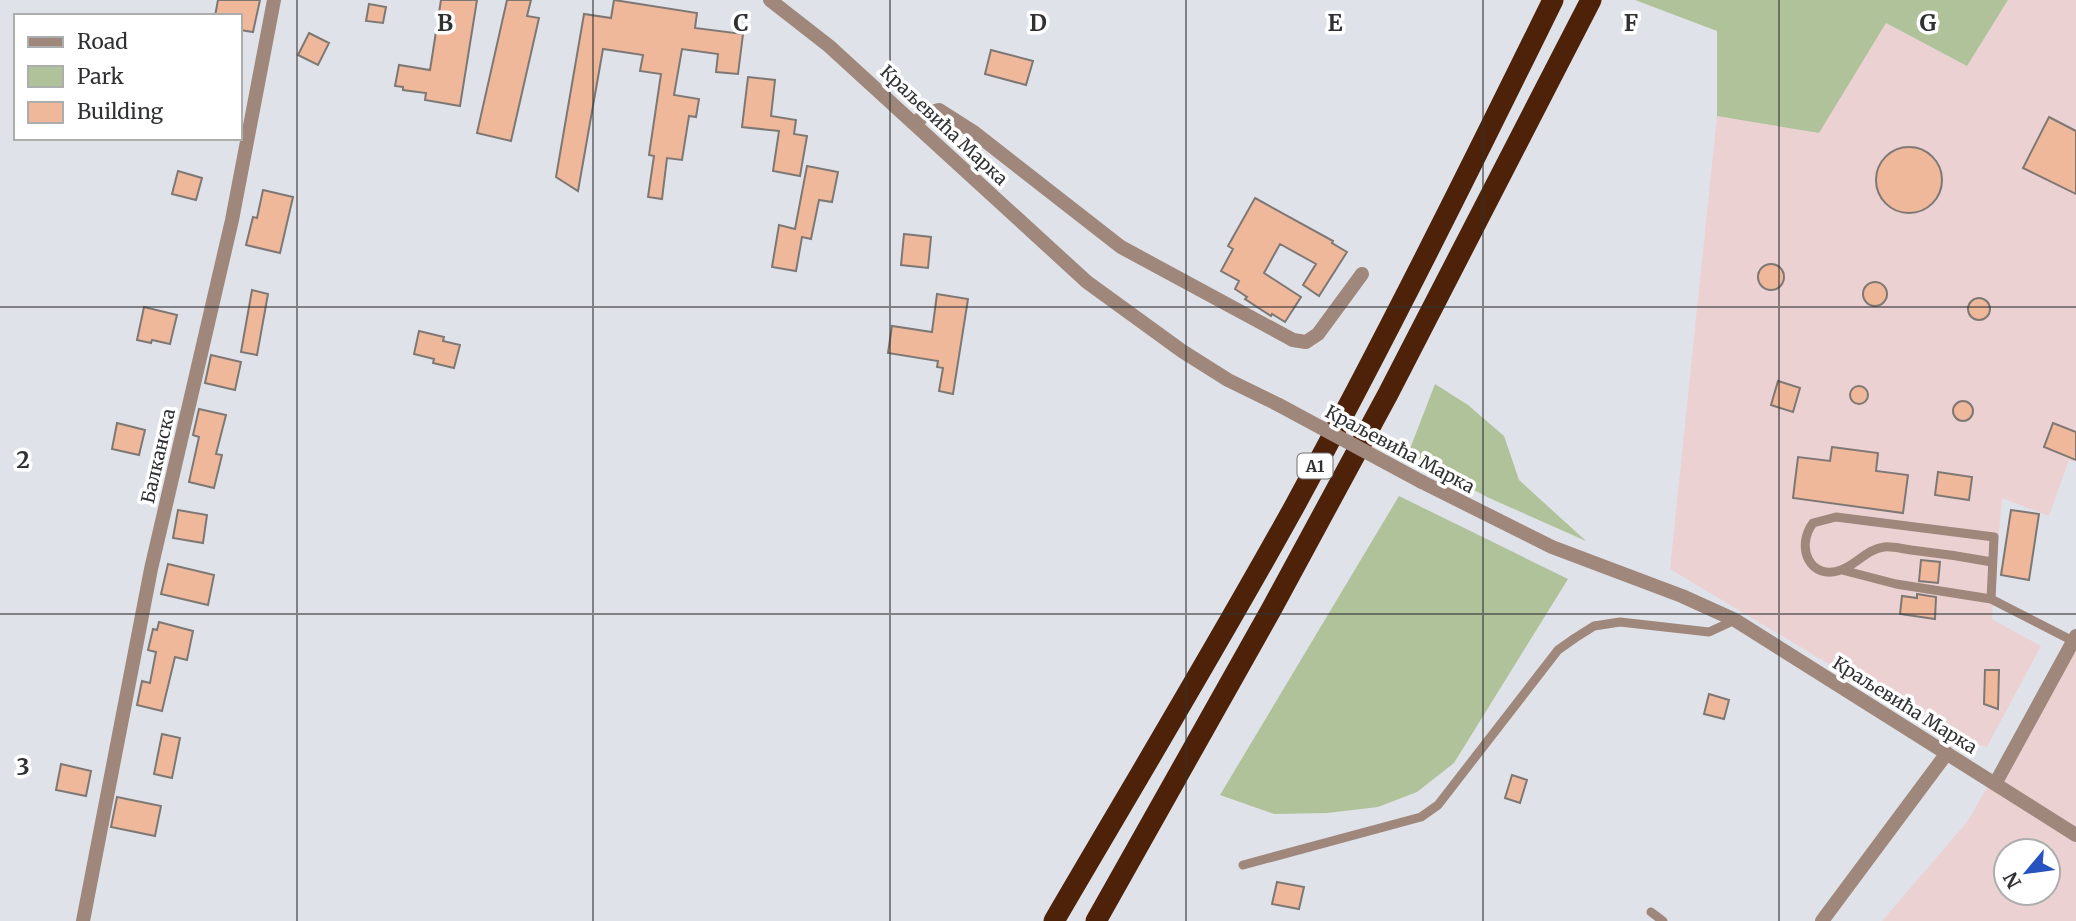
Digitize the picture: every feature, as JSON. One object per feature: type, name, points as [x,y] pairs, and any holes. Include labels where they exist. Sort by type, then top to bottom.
[{"type":"highway","name":"A1","points":[[1054,921],[1294,507],[1457,195],[1553,0]]},
{"type":"highway","name":"A1","points":[[1096,921],[1271,610],[1388,394],[1591,0]]},
{"type":"street","name":"Балканска","points":[[83,921],[151,569],[232,220],[274,0]]},
{"type":"street","name":"Краљевића Марка","points":[[770,0],[808,28],[915,123],[1038,240],[1108,299],[1216,373],[1552,547],[1735,620],[2076,835]]},
{"type":"street","points":[[915,123],[926,114],[939,110],[975,133],[1121,247],[1293,340],[1306,342],[1318,334],[1362,274]]},
{"type":"street","points":[[1995,784],[2075,639]]},
{"type":"street","points":[[1822,921],[1947,753]]},
{"type":"lane","points":[[1991,599],[1994,537],[1836,517],[1813,523],[1804,540],[1805,551],[1812,564],[1829,572],[1842,570],[1896,584],[1991,599],[2075,639]]},
{"type":"lane","points":[[1842,570],[1870,552],[1884,547],[1992,562]]},
{"type":"lane","points":[[1243,865],[1421,817],[1438,805],[1558,650],[1594,626],[1620,622],[1709,632],[1735,620]]},
{"type":"lane","points":[[1651,912],[1663,921]]},
{"type":"shaded area","points":[[2008,0],[2076,0],[2076,462],[2069,460],[2049,516],[2002,498],[1992,619],[2041,646],[1987,747],[1951,737],[1670,569],[1717,116],[1818,133],[1886,23],[1967,66]]},
{"type":"shaded area","points":[[2076,633],[2076,921],[1882,921],[1967,822]]},
{"type":"green space","points":[[1635,0],[2008,0],[1967,66],[1886,23],[1819,133],[1717,116],[1717,31]]},
{"type":"green space","points":[[1435,384],[1468,405],[1504,436],[1519,480],[1586,541],[1487,497],[1408,454]]},
{"type":"green space","points":[[1399,496],[1568,579],[1454,763],[1417,792],[1378,807],[1327,813],[1274,814],[1220,795]]},
{"type":"building","points":[[218,0],[260,0],[253,32],[242,30],[242,14],[215,14]]},
{"type":"building","points":[[441,0],[477,0],[460,106],[425,100],[426,93],[403,90],[403,87],[395,86],[399,65],[430,70]]},
{"type":"building","points":[[507,0],[531,0],[527,16],[539,18],[511,141],[477,133]]},
{"type":"building","points":[[614,0],[697,13],[695,28],[743,34],[738,74],[716,72],[718,54],[682,49],[674,95],[699,99],[696,117],[689,116],[682,160],[667,158],[662,199],[648,197],[654,156],[649,155],[661,74],[640,71],[643,55],[603,49],[578,191],[556,177],[584,14],[611,18]]},
{"type":"building","points":[[369,4],[386,7],[383,23],[366,21]]},
{"type":"building","points":[[309,33],[329,43],[318,65],[298,55]]},
{"type":"building","points":[[991,50],[1033,61],[1026,85],[985,74]]},
{"type":"building","points":[[748,77],[775,80],[771,116],[796,120],[794,134],[807,136],[800,176],[773,171],[779,131],[742,127]]},
{"type":"building","points":[[2049,117],[2076,131],[2076,194],[2023,168]]},
{"type":"building","points":[[1909,147],[1922,150],[1932,157],[1939,167],[1942,180],[1939,193],[1932,203],[1922,210],[1909,213],[1896,210],[1886,203],[1879,193],[1876,180],[1879,167],[1886,157],[1896,150]]},
{"type":"building","points":[[807,166],[838,172],[832,202],[819,200],[811,239],[802,237],[796,271],[772,267],[779,225],[795,229]]},
{"type":"building","points":[[178,171],[202,178],[196,200],[172,194]]},
{"type":"building","points":[[263,190],[293,197],[280,253],[246,245],[253,217],[257,218]]},
{"type":"building","points":[[1255,198],[1333,241],[1332,243],[1347,252],[1319,296],[1303,285],[1316,264],[1280,244],[1264,273],[1301,297],[1285,322],[1245,299],[1247,297],[1235,289],[1239,281],[1221,271],[1233,249],[1228,246]]},
{"type":"building","points":[[904,234],[931,237],[928,268],[901,265]]},
{"type":"building","points":[[1771,264],[1780,268],[1784,277],[1780,286],[1771,290],[1762,286],[1758,277],[1762,268]]},
{"type":"building","points":[[1875,282],[1886,289],[1887,294],[1880,305],[1875,306],[1864,299],[1863,294],[1870,283]]},
{"type":"building","points":[[252,290],[268,294],[257,355],[241,352]]},
{"type":"building","points":[[937,294],[968,299],[953,394],[939,391],[943,368],[937,367],[938,361],[888,353],[892,326],[932,332]]},
{"type":"building","points":[[1979,298],[1987,301],[1990,309],[1987,317],[1979,320],[1971,317],[1968,309],[1971,301]]},
{"type":"building","points":[[144,307],[177,315],[170,344],[137,340]]},
{"type":"building","points":[[419,331],[444,337],[443,341],[460,345],[454,368],[433,363],[434,359],[414,354]]},
{"type":"building","points":[[211,355],[241,362],[235,390],[205,383]]},
{"type":"building","points":[[1778,381],[1800,388],[1793,412],[1771,405]]},
{"type":"building","points":[[1855,386],[1863,386],[1868,395],[1866,402],[1855,404],[1850,399],[1850,391]]},
{"type":"building","points":[[1963,401],[1970,404],[1973,411],[1970,418],[1963,421],[1956,418],[1953,411],[1956,404]]},
{"type":"building","points":[[199,409],[226,415],[216,454],[222,455],[214,488],[189,482],[199,437],[193,435]]},
{"type":"building","points":[[117,423],[145,430],[139,455],[112,449]]},
{"type":"building","points":[[2053,423],[2076,432],[2076,460],[2044,447]]},
{"type":"building","points":[[1832,447],[1878,453],[1876,471],[1908,475],[1903,513],[1793,498],[1798,457],[1830,461]]},
{"type":"building","points":[[1938,472],[1972,477],[1969,500],[1935,495]]},
{"type":"building","points":[[178,510],[207,515],[203,543],[173,538]]},
{"type":"building","points":[[2011,510],[2039,514],[2029,580],[2001,575]]},
{"type":"building","points":[[1921,560],[1940,562],[1938,583],[1919,581]]},
{"type":"building","points":[[168,564],[214,575],[208,605],[161,594]]},
{"type":"building","points":[[1917,594],[1936,597],[1935,619],[1900,614],[1902,596],[1917,598]]},
{"type":"building","points":[[159,622],[193,631],[187,660],[175,657],[162,711],[137,705],[142,681],[150,683],[156,652],[148,650],[153,629],[157,630]]},
{"type":"building","points":[[1985,670],[1999,670],[1998,709],[1984,704]]},
{"type":"building","points":[[1709,694],[1729,700],[1724,719],[1704,714]]},
{"type":"building","points":[[162,734],[180,738],[172,778],[154,774]]},
{"type":"building","points":[[61,764],[91,771],[86,796],[56,790]]},
{"type":"building","points":[[1512,775],[1527,780],[1520,803],[1505,798]]},
{"type":"building","points":[[117,797],[161,806],[155,836],[111,827]]},
{"type":"building","points":[[1277,882],[1304,887],[1299,909],[1272,904]]}]
